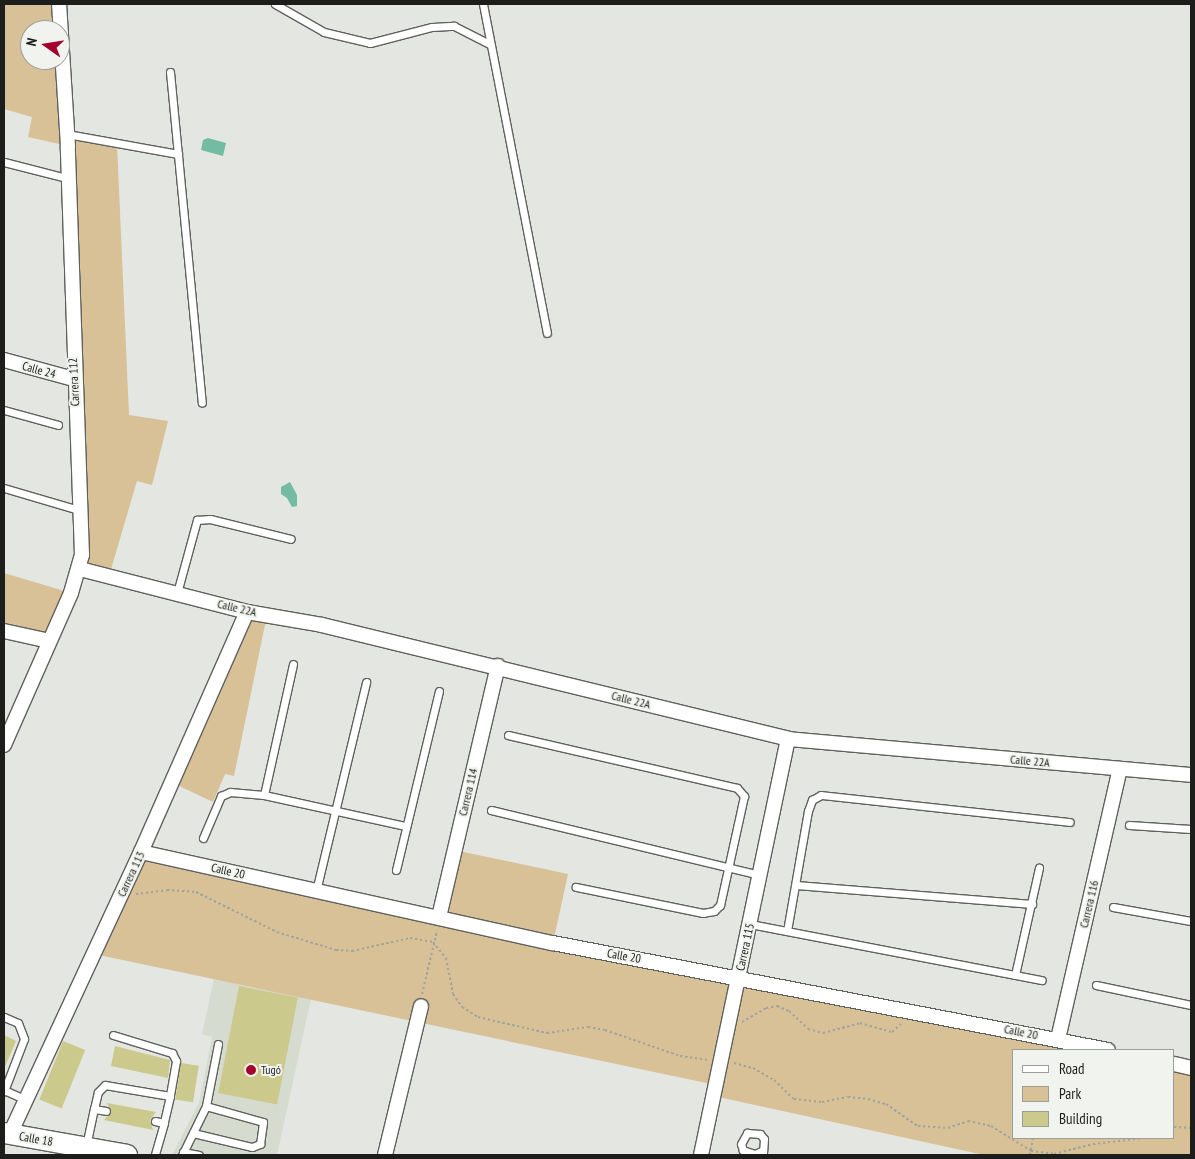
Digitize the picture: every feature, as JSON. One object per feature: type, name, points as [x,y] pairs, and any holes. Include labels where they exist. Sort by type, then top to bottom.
[{"type":"main road","name":"Calle 18","points":[[7,1133],[127,1155]]},
{"type":"street","name":"Carrera 112","points":[[4,746],[80,568],[82,510],[74,379],[67,134],[59,4]]},
{"type":"street","name":"Calle 24","points":[[4,360],[74,379]]},
{"type":"street","name":"Calle 22A","points":[[80,568],[247,612],[322,625],[498,666],[788,739],[1120,770],[1191,774]]},
{"type":"street","name":"Carrera 113","points":[[7,1133],[26,1100],[121,896],[247,612]]},
{"type":"street","points":[[4,631],[49,641]]},
{"type":"street","name":"Carrera 114","points":[[439,917],[498,666]]},
{"type":"street","name":"Carrera 115","points":[[701,1155],[722,1062],[788,739]]},
{"type":"street","name":"Carrera 116","points":[[1058,1040],[1120,770]]},
{"type":"street","name":"Calle 20","points":[[141,852],[553,943],[739,977],[1103,1049]]},
{"type":"street","points":[[385,1155],[421,1006]]},
{"type":"street","points":[[1175,1064],[1191,1068]]},
{"type":"lane","points":[[276,4],[324,32],[370,43],[432,26],[454,26],[490,44]]},
{"type":"lane","points":[[483,4],[547,334]]},
{"type":"lane","points":[[170,72],[202,402]]},
{"type":"lane","points":[[67,134],[178,154]]},
{"type":"lane","points":[[4,162],[67,178]]},
{"type":"lane","points":[[4,410],[58,425]]},
{"type":"lane","points":[[4,488],[82,510]]},
{"type":"lane","points":[[177,593],[197,520],[210,519],[290,539]]},
{"type":"lane","points":[[264,795],[293,664]]},
{"type":"lane","points":[[316,891],[366,682]]},
{"type":"lane","points":[[396,870],[440,691]]},
{"type":"lane","points":[[508,735],[741,791],[744,799],[729,868],[720,905],[714,911],[703,913],[576,887]]},
{"type":"lane","points":[[203,838],[226,792],[264,795],[406,826]]},
{"type":"lane","points":[[787,931],[808,811],[812,800],[821,794],[1070,822]]},
{"type":"lane","points":[[491,810],[760,875]]},
{"type":"lane","points":[[1129,824],[1191,829]]},
{"type":"lane","points":[[1015,975],[1039,868]]},
{"type":"lane","points":[[796,885],[1032,904]]},
{"type":"lane","points":[[1113,906],[1191,921]]},
{"type":"lane","points":[[750,924],[1042,980]]},
{"type":"lane","points":[[1096,985],[1191,1005]]},
{"type":"lane","points":[[4,1017],[18,1023],[24,1038],[4,1090],[26,1100]]},
{"type":"lane","points":[[113,1035],[172,1053],[176,1061],[164,1123],[155,1155]]},
{"type":"lane","points":[[199,1155],[182,1154],[206,1106],[218,1044]]},
{"type":"lane","points":[[86,1147],[98,1092],[105,1086],[170,1096]]},
{"type":"lane","points":[[193,1133],[252,1147],[260,1144],[264,1124],[260,1120],[206,1106]]},
{"type":"lane","points":[[94,1109],[106,1111]]},
{"type":"lane","points":[[155,1121],[164,1123]]},
{"type":"path","points":[[121,896],[167,890],[196,892],[277,932],[336,950],[352,951],[410,938],[433,942],[446,958],[453,994],[462,1006],[478,1017],[547,1033],[588,1028],[604,1030],[680,1056],[753,1068],[774,1080],[794,1099],[822,1102],[848,1097],[868,1099],[886,1104],[918,1126],[948,1128],[968,1121],[984,1124],[1031,1151],[1054,1154],[1093,1144],[1136,1139]]},
{"type":"path","points":[[421,1006],[439,917]]},
{"type":"path","points":[[730,1020],[744,1022],[766,1008],[777,1006],[789,1011],[808,1029],[822,1033],[860,1023],[892,1032],[899,1027],[909,1011]]},
{"type":"path","points":[[1175,1128],[1191,1128]]},
{"type":"path","points":[[1030,1155],[1033,1139]]},
{"type":"shaded area","points":[[208,138],[226,143],[223,156],[201,150],[203,140]]},
{"type":"shaded area","points":[[290,482],[297,495],[297,506],[292,507],[287,498],[281,494],[281,487]]},
{"type":"shaded area","name":"Tugó","points":[[214,979],[311,999],[277,1155],[172,1155],[199,1103],[212,1037],[202,1034]]},
{"type":"green space","points":[[4,4],[59,4],[60,20],[20,20],[20,70],[63,70],[67,134],[117,144],[129,415],[168,421],[152,485],[137,481],[109,576],[80,569],[68,146],[28,137],[32,117],[4,109]]},
{"type":"green space","points":[[4,573],[71,593],[49,641],[4,631]]},
{"type":"green space","points":[[247,612],[267,615],[234,776],[225,774],[213,802],[173,783]]},
{"type":"green space","points":[[454,850],[568,874],[553,943],[1103,1049],[1012,1049],[1012,1139],[1175,1139],[1175,1064],[1191,1068],[1191,1155],[984,1155],[714,1096],[716,1085],[94,954],[141,852],[439,917]]},
{"type":"building","points":[[239,986],[298,997],[277,1104],[218,1093]]},
{"type":"building","points":[[4,1035],[16,1041],[4,1069]]},
{"type":"building","points":[[63,1041],[85,1050],[62,1108],[39,1099]]},
{"type":"building","points":[[115,1046],[170,1060],[168,1078],[111,1066]]},
{"type":"building","points":[[181,1063],[199,1066],[193,1102],[175,1100]]},
{"type":"building","points":[[107,1103],[156,1112],[150,1120],[153,1130],[104,1120],[111,1112]]},
{"type":"place","name":"Tugó","points":[[251,1070]]}]
